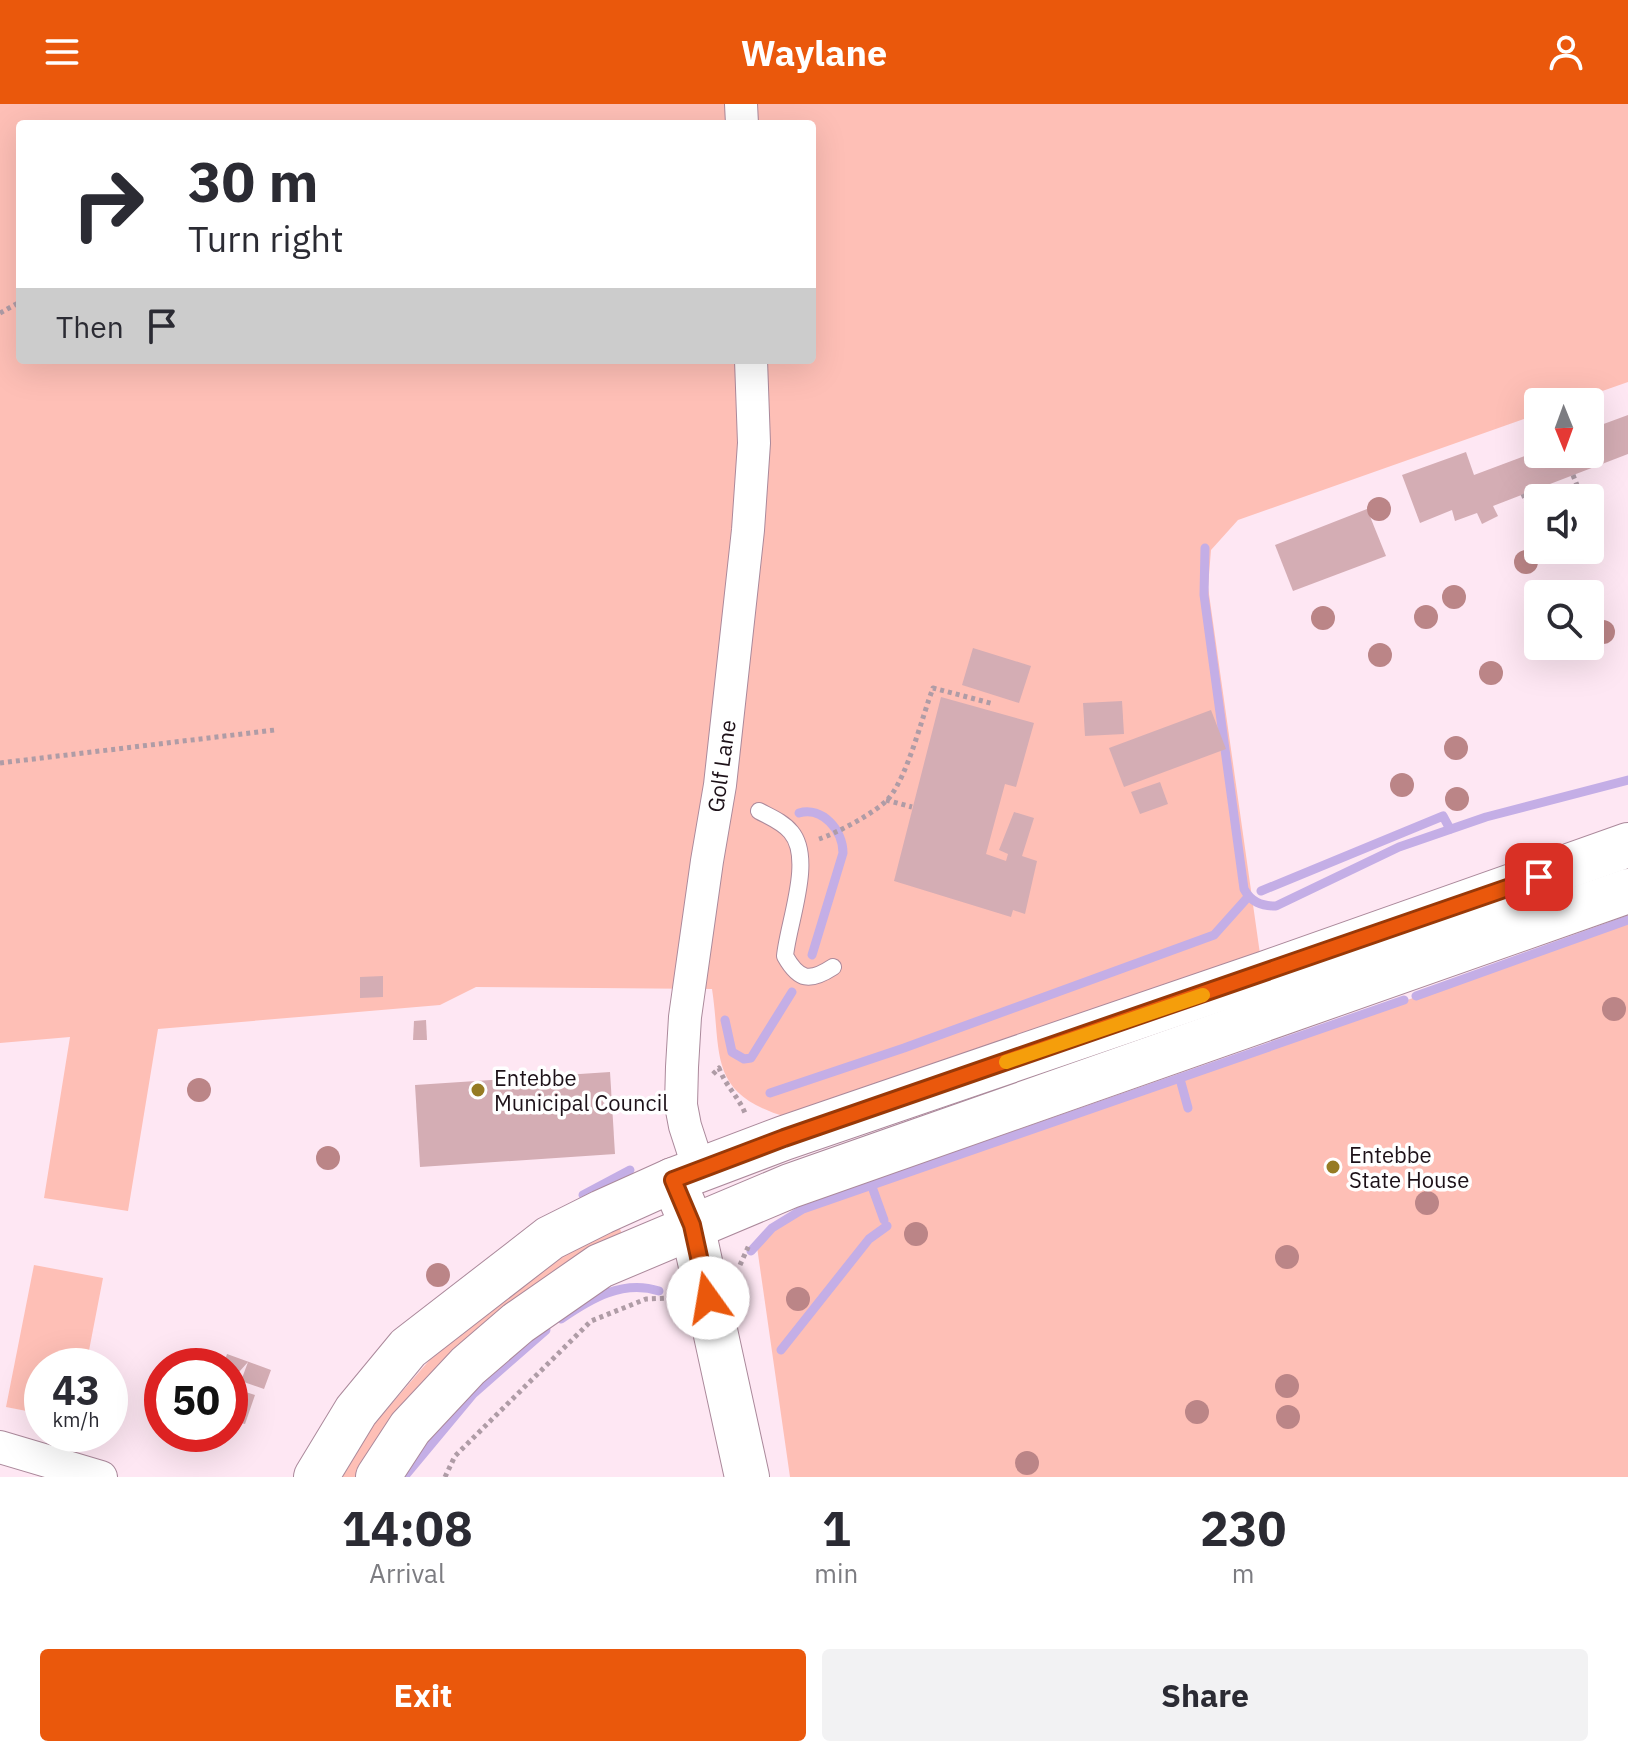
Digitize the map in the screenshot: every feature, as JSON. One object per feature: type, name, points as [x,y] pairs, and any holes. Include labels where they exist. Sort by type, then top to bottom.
[{"type":"main road","points":[[316,1477],[356,1411],[408,1348],[550,1238],[686,1174],[1628,845]]},
{"type":"main road","points":[[378,1477],[410,1428],[468,1366],[518,1323],[600,1266],[790,1186],[1628,891]]},
{"type":"main road","points":[[686,1174],[692,1225],[747,1477]]},
{"type":"street","name":"Golf Lane","points":[[686,1174],[685,1126],[681,1105],[682,1067],[694,954],[721,771],[748,530],[754,443],[751,364]]},
{"type":"street","points":[[0,1447],[101,1477]]},
{"type":"lane","points":[[759,811],[791,832],[799,846],[796,904],[785,956],[792,968],[803,977],[818,977],[833,967]]},
{"type":"path","points":[[1573,475],[1577,484]]},
{"type":"path","points":[[832,835],[886,800],[905,765],[933,688],[994,704]]},
{"type":"path","points":[[0,763],[275,730]]},
{"type":"path","points":[[886,800],[912,807]]},
{"type":"path","points":[[445,1477],[455,1456],[591,1321],[646,1299],[673,1298],[679,1301]]},
{"type":"shaded area","points":[[0,104],[1628,104],[1628,382],[1604,390],[1604,388],[1524,388],[1524,419],[1238,520],[1211,550],[1208,587],[1260,954],[786,1117],[743,1096],[731,1083],[723,1069],[719,1052],[712,989],[476,987],[440,1005],[158,1029],[128,1211],[44,1198],[70,1037],[0,1043]]},
{"type":"shaded area","name":"Entebbe State House","points":[[1628,923],[1628,1477],[790,1477],[757,1247],[779,1224],[808,1209],[870,1187],[883,1222],[886,1222],[873,1186],[1177,1081],[1182,1097],[1186,1098],[1181,1079]]},
{"type":"shaded area","points":[[612,1228],[620,1229],[622,1234],[359,1477],[339,1477],[374,1424],[446,1341],[533,1272]]},
{"type":"shaded area","points":[[34,1265],[103,1278],[89,1348],[24,1348],[24,1410],[6,1407]]},
{"type":"building","points":[[1628,415],[1628,454],[1604,463],[1604,424]]},
{"type":"building","points":[[1466,452],[1474,475],[1524,456],[1524,468],[1592,468],[1550,484],[1524,484],[1524,494],[1493,506],[1498,516],[1482,524],[1477,513],[1455,521],[1452,510],[1420,523],[1402,475]]},
{"type":"building","points":[[1367,509],[1386,556],[1293,591],[1275,545]]},
{"type":"building","points":[[973,648],[1031,666],[1019,703],[962,685]]},
{"type":"building","points":[[941,697],[1034,723],[1016,787],[1005,784],[986,854],[1006,861],[1008,854],[999,850],[1014,812],[1034,818],[1022,856],[1037,861],[1025,914],[1013,910],[1011,917],[894,881]]},
{"type":"building","points":[[1122,701],[1124,734],[1085,736],[1083,703]]},
{"type":"building","points":[[1211,710],[1226,749],[1124,787],[1109,748]]},
{"type":"building","points":[[1160,782],[1168,804],[1140,814],[1131,792]]},
{"type":"building","points":[[383,976],[383,997],[360,998],[360,977]]},
{"type":"building","points":[[426,1020],[427,1040],[413,1040],[414,1021]]},
{"type":"building","points":[[610,1072],[615,1154],[420,1167],[415,1085]]},
{"type":"building","points":[[248,1362],[271,1370],[264,1389],[248,1383]]},
{"type":"building","points":[[248,1393],[255,1395],[248,1415]]},
{"type":"waterway","points":[[1205,548],[1204,595],[1244,889],[1257,902],[1276,906],[1399,847],[1486,817],[1628,780]]},
{"type":"waterway","points":[[799,813],[816,813],[830,822],[839,836],[843,853],[812,955]]},
{"type":"waterway","points":[[1261,891],[1443,816],[1450,829]]},
{"type":"waterway","points":[[770,1093],[904,1048],[1214,935],[1248,897]]},
{"type":"waterway","points":[[1416,996],[1628,920]]},
{"type":"waterway","points":[[725,1020],[732,1052],[744,1059],[751,1058],[792,992]]},
{"type":"waterway","points":[[751,1251],[772,1228],[803,1209],[1404,1000]]},
{"type":"waterway","points":[[1180,1079],[1188,1108]]},
{"type":"waterway","points":[[583,1195],[630,1170]]},
{"type":"waterway","points":[[871,1184],[884,1220]]},
{"type":"waterway","points":[[781,1350],[869,1239],[887,1226]]},
{"type":"waterway","points":[[561,1319],[583,1304],[620,1289],[659,1291]]},
{"type":"waterway","points":[[404,1477],[473,1394],[546,1330]]},
{"type":"slow traffic","points":[[1006,1062],[1203,995]]},
{"type":"place","name":"Entebbe Municipal Council","points":[[478,1090]]},
{"type":"place","name":"Entebbe State House","points":[[1333,1167]]},
{"type":"route","points":[[708,1298],[692,1225],[673,1180],[784,1138],[1539,877]]}]
